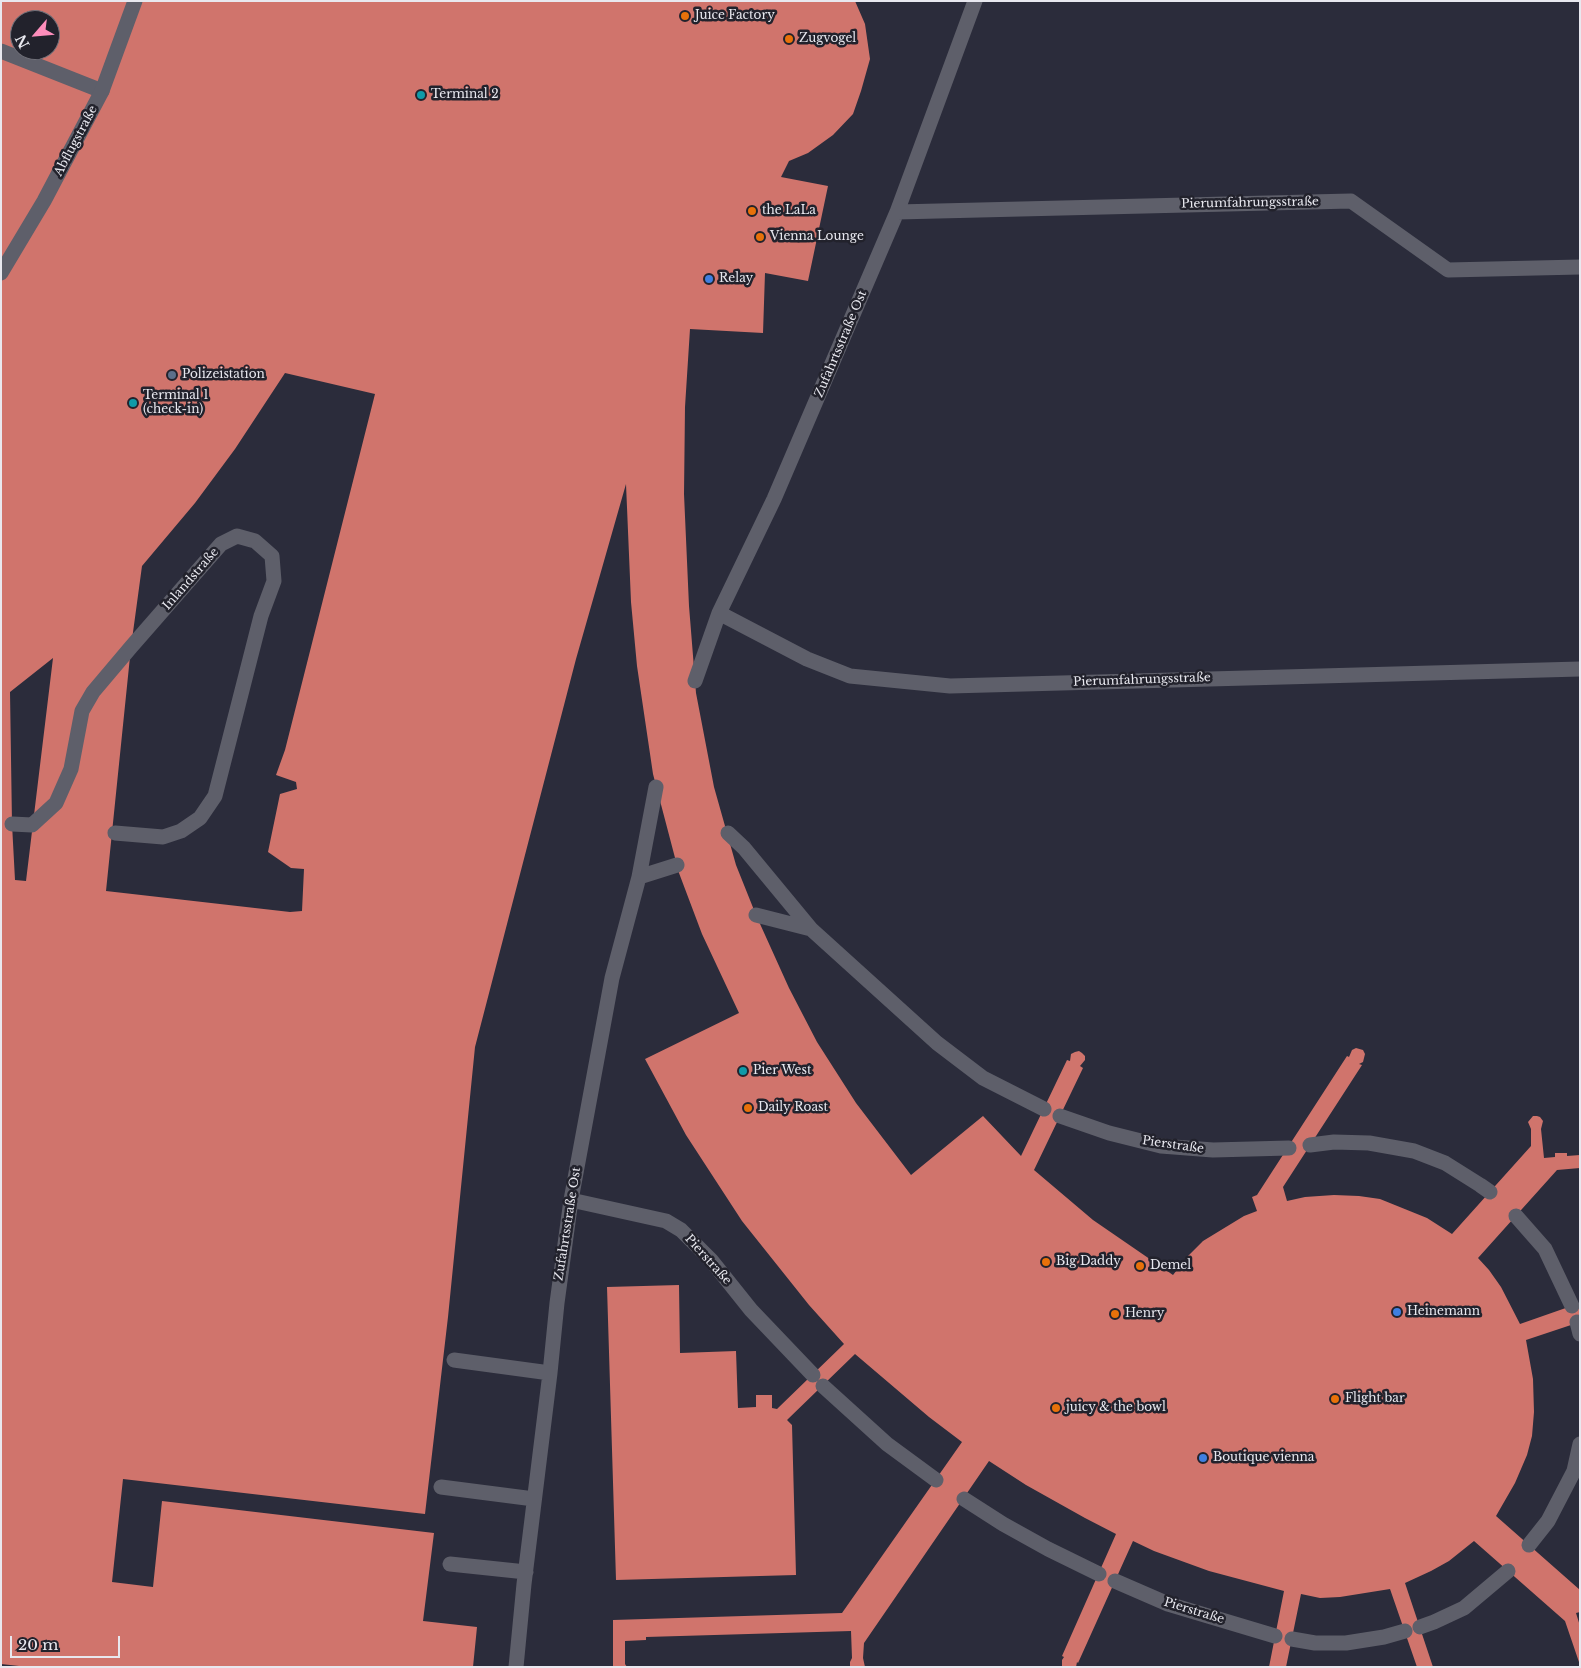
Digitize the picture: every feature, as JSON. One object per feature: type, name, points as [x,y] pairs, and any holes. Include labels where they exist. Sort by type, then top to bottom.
[{"type":"street","name":"Abflugstraße","points":[[1,273],[44,201],[102,91],[135,1]]},
{"type":"street","name":"Zufahrtsstraße Ost","points":[[695,682],[719,613],[774,498],[897,212],[975,1]]},
{"type":"street","points":[[1,51],[102,91]]},
{"type":"street","name":"Pierumfahrungsstraße","points":[[897,212],[1351,201],[1448,270],[1580,267]]},
{"type":"street","name":"Inlandstraße","points":[[12,824],[32,825],[56,803],[71,769],[82,711],[93,692],[221,544],[237,536],[255,541],[272,556],[274,581],[261,616],[215,796],[200,818],[180,831],[163,837],[115,833]]},
{"type":"street","name":"Pierumfahrungsstraße","points":[[719,613],[807,659],[850,676],[950,686],[1580,669]]},
{"type":"street","name":"Zufahrtsstraße Ost","points":[[516,1667],[557,1303],[571,1200],[612,978],[639,877],[656,787]]},
{"type":"street","points":[[728,833],[744,848],[811,929],[937,1043],[983,1078],[1044,1109]]},
{"type":"street","points":[[639,877],[677,865]]},
{"type":"street","points":[[756,915],[811,929]]},
{"type":"street","name":"Pierstraße","points":[[1060,1116],[1109,1133],[1161,1146],[1213,1150],[1289,1148]]},
{"type":"street","points":[[1310,1145],[1334,1142],[1369,1143],[1414,1151],[1445,1163],[1490,1192]]},
{"type":"street","name":"Pierstraße","points":[[571,1200],[666,1221],[681,1230],[711,1260],[751,1310],[818,1380],[887,1444],[936,1480]]},
{"type":"street","points":[[1516,1216],[1546,1249],[1572,1306]]},
{"type":"street","points":[[454,1360],[550,1373]]},
{"type":"street","points":[[1529,1545],[1548,1521],[1574,1471],[1580,1444]]},
{"type":"street","points":[[441,1487],[534,1499]]},
{"type":"street","points":[[964,1499],[1033,1541],[1099,1574]]},
{"type":"street","points":[[450,1564],[526,1572]]},
{"type":"street","points":[[1420,1627],[1464,1608],[1508,1571]]},
{"type":"street","name":"Pierstraße","points":[[1115,1581],[1168,1604],[1275,1636]]},
{"type":"street","points":[[1292,1639],[1315,1643],[1346,1643],[1384,1637],[1404,1631]]},
{"type":"shaded area","points":[[1,1],[1580,1],[1580,1667],[1,1667]]},
{"type":"building","points":[[1,1],[855,1],[865,24],[870,59],[853,114],[833,135],[808,153],[789,161],[781,177],[828,186],[808,281],[765,273],[763,333],[690,329],[685,407],[684,494],[689,606],[696,693],[714,787],[736,865],[756,915],[789,988],[817,1042],[856,1103],[911,1175],[983,1116],[1021,1156],[1067,1060],[1070,1061],[1071,1054],[1075,1052],[1079,1051],[1082,1053],[1085,1056],[1085,1060],[1080,1066],[1083,1068],[1034,1170],[1093,1220],[1173,1275],[1203,1241],[1244,1216],[1257,1211],[1252,1197],[1257,1195],[1347,1056],[1349,1057],[1352,1050],[1356,1048],[1363,1050],[1365,1054],[1363,1062],[1359,1064],[1362,1065],[1283,1187],[1287,1201],[1305,1197],[1334,1195],[1380,1199],[1427,1218],[1452,1234],[1531,1146],[1531,1129],[1528,1122],[1533,1116],[1540,1117],[1543,1121],[1541,1129],[1544,1158],[1555,1157],[1555,1153],[1567,1153],[1567,1156],[1580,1155],[1580,1168],[1557,1170],[1478,1258],[1501,1287],[1520,1324],[1580,1303],[1580,1322],[1526,1340],[1533,1379],[1534,1412],[1532,1436],[1527,1455],[1515,1483],[1496,1516],[1580,1590],[1580,1612],[1576,1613],[1580,1626],[1580,1665],[1565,1621],[1474,1541],[1449,1561],[1405,1583],[1433,1667],[1417,1667],[1390,1589],[1340,1597],[1320,1598],[1301,1594],[1286,1667],[1269,1667],[1284,1591],[1209,1571],[1154,1551],[1133,1541],[1076,1667],[1062,1667],[1064,1657],[1062,1656],[1116,1534],[1026,1485],[989,1461],[864,1643],[863,1658],[865,1667],[850,1666],[852,1658],[851,1631],[646,1637],[646,1640],[625,1641],[625,1664],[627,1667],[613,1667],[613,1620],[842,1613],[962,1442],[929,1417],[855,1354],[787,1420],[792,1425],[796,1575],[616,1580],[607,1287],[679,1285],[680,1353],[736,1351],[738,1408],[756,1407],[756,1395],[772,1395],[772,1408],[777,1409],[844,1344],[809,1305],[742,1221],[686,1135],[645,1059],[739,1013],[702,934],[679,873],[653,774],[637,666],[631,602],[626,484],[576,659],[475,1047],[448,1317],[425,1514],[123,1479],[112,1582],[153,1587],[162,1501],[434,1533],[423,1621],[477,1627],[473,1667],[28,1667],[1,1664]],"holes":[[[285,373],[375,394],[285,750],[276,775],[296,782],[297,789],[280,794],[268,852],[291,868],[304,869],[302,911],[290,912],[106,891],[131,647],[142,566],[195,503],[235,449]],[[53,658],[26,881],[15,880],[12,824],[10,692]]]},
{"type":"place","name":"Juice Factory","points":[[685,16]]},
{"type":"place","name":"Zugvogel","points":[[789,39]]},
{"type":"place","name":"Terminal 2","points":[[421,95]]},
{"type":"place","name":"the LaLa","points":[[752,211]]},
{"type":"place","name":"Vienna Lounge","points":[[760,237]]},
{"type":"place","name":"Relay","points":[[709,279]]},
{"type":"place","name":"Polizeistation","points":[[172,375]]},
{"type":"place","name":"Terminal 1 (check-in)","points":[[133,403]]},
{"type":"place","name":"Pier West","points":[[743,1071]]},
{"type":"place","name":"Daily Roast","points":[[748,1108]]},
{"type":"place","name":"Big Daddy","points":[[1046,1262]]},
{"type":"place","name":"Demel","points":[[1140,1266]]},
{"type":"place","name":"Heinemann","points":[[1397,1312]]},
{"type":"place","name":"Henry","points":[[1115,1314]]},
{"type":"place","name":"Flight bar","points":[[1335,1399]]},
{"type":"place","name":"juicy & the bowl","points":[[1056,1408]]},
{"type":"place","name":"Boutique vienna","points":[[1203,1458]]}]
